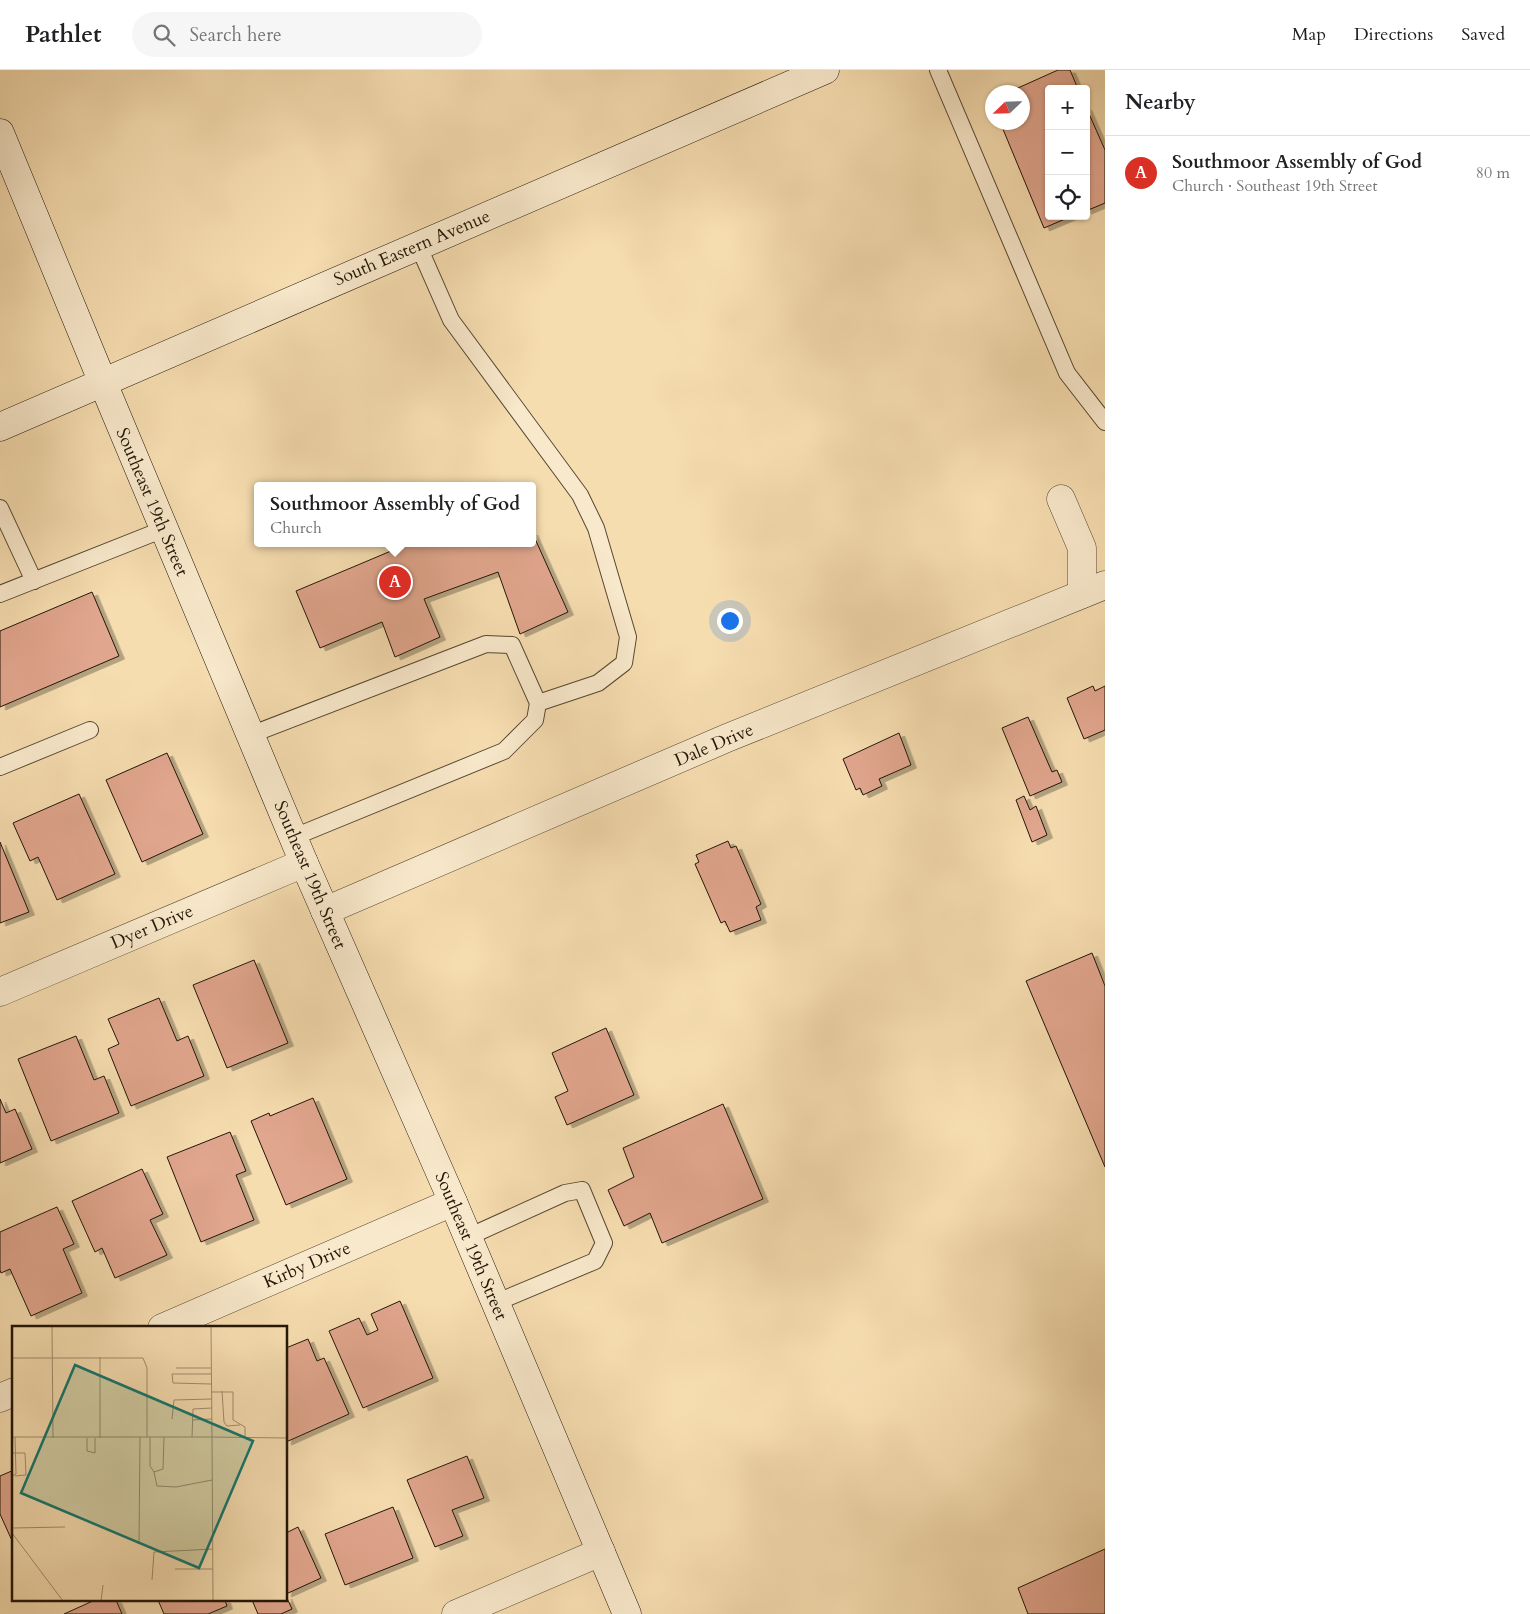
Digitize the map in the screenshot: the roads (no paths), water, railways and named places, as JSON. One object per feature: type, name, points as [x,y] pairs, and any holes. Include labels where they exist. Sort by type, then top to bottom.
[{"type":"street","name":"South Eastern Avenue","points":[[0,427],[825,70]]},
{"type":"street","name":"Southeast 19th Street","points":[[1,136],[304,863],[453,1202],[627,1614]]},
{"type":"street","points":[[1061,499],[1082,548],[1094,589]]},
{"type":"street","name":"Dale Drive","points":[[325,911],[728,738],[1094,589]]},
{"type":"street","name":"Dyer Drive","points":[[0,992],[304,863]]},
{"type":"street","name":"Kirby Drive","points":[[167,1326],[453,1202]]},
{"type":"street","points":[[0,1398],[12,1393]]},
{"type":"street","points":[[456,1614],[601,1552]]},
{"type":"lane","points":[[938,70],[1067,373],[1105,422]]},
{"type":"lane","points":[[418,246],[451,320],[580,495],[596,528],[628,637],[624,663],[598,683],[538,704]]},
{"type":"lane","points":[[0,508],[34,581]]},
{"type":"lane","points":[[0,594],[164,529]]},
{"type":"lane","points":[[250,735],[486,644],[512,645],[538,704],[535,720],[504,751],[294,838]]},
{"type":"lane","points":[[0,767],[90,730]]},
{"type":"lane","points":[[468,1237],[565,1193],[582,1190],[604,1243],[595,1260],[495,1303]]},
{"type":"place","name":"Southmoor Assembly of God","points":[[395,582]]}]
